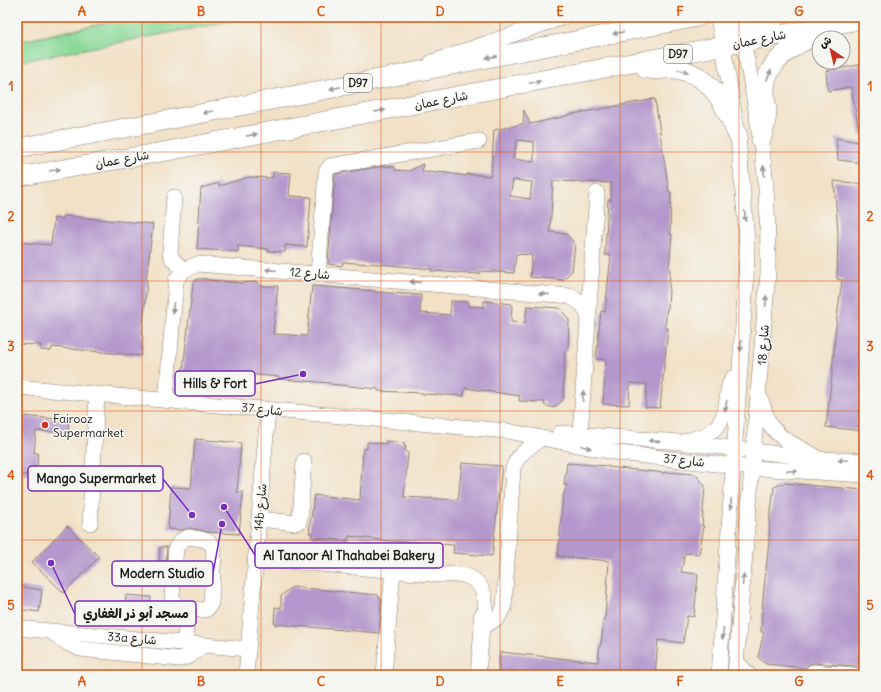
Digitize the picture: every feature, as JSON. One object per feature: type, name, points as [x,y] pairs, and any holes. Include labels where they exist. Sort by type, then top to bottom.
[{"type":"main road","name":"D97","points":[[17,148],[698,17]]},
{"type":"main road","points":[[741,27],[776,17]]},
{"type":"main road","name":"شارع عمان","points":[[17,177],[162,152],[527,84],[632,62],[724,46],[741,27],[838,24],[864,19]]},
{"type":"main road","points":[[761,140],[766,118],[765,87],[769,72],[784,53],[797,45],[828,31],[838,24]]},
{"type":"main road","points":[[632,62],[646,69],[676,69],[688,72],[700,78],[718,94],[738,136]]},
{"type":"street","points":[[392,77],[564,17]]},
{"type":"street","name":"شارع 18","points":[[718,17],[738,136],[747,247],[719,675]]},
{"type":"street","name":"شارع 18","points":[[736,668],[768,273],[765,177],[761,140],[741,27]]},
{"type":"street","points":[[318,274],[326,172],[330,166],[479,141]]},
{"type":"street","points":[[580,434],[597,193]]},
{"type":"street","points":[[166,400],[176,280],[184,270],[172,260],[170,253],[174,196]]},
{"type":"street","name":"شارع 12","points":[[184,270],[193,265],[202,264],[570,296]]},
{"type":"street","points":[[588,315],[582,305],[570,296],[585,287],[590,281]]},
{"type":"street","points":[[679,442],[702,436],[720,424],[726,411],[730,382],[734,376],[740,372]]},
{"type":"street","name":"شارع 37","points":[[17,387],[507,431],[607,452],[753,468],[864,475]]},
{"type":"street","points":[[759,394],[769,422],[778,433],[784,439],[821,459]]},
{"type":"street","points":[[90,523],[97,395]]},
{"type":"street","name":"14b شارع","points":[[246,675],[268,410]]},
{"type":"street","name":"شارع 37","points":[[507,431],[532,430],[679,442],[821,459],[864,461]]},
{"type":"street","points":[[482,627],[497,619],[504,608],[513,468],[522,452],[542,438]]},
{"type":"street","points":[[259,519],[295,523],[299,522],[304,461]]},
{"type":"street","points":[[188,537],[205,540],[212,544],[214,549],[211,603],[205,610],[187,609],[182,609],[178,606],[172,597],[176,548],[182,540],[188,537]]},
{"type":"street","points":[[256,558],[441,575],[457,580],[471,590],[478,603],[482,627],[478,675]]},
{"type":"street","points":[[384,675],[393,570]]},
{"type":"street","points":[[185,643],[187,609]]},
{"type":"street","name":"33a شارع","points":[[17,628],[248,649]]},
{"type":"street","points":[[51,631],[75,648],[102,652],[184,659],[190,656],[203,644]]},
{"type":"street","points":[[736,668],[749,675]]},
{"type":"street","points":[[813,672],[854,675]]},
{"type":"green space","points":[[133,17],[252,17],[17,62],[17,42]]},
{"type":"building","points":[[864,64],[864,136],[860,136],[851,87],[828,91],[826,71],[851,70],[851,66]]},
{"type":"building","points":[[655,99],[669,192],[671,192],[670,234],[672,234],[668,308],[665,327],[668,328],[660,408],[645,407],[647,384],[630,383],[629,405],[603,404],[606,360],[596,359],[601,311],[605,312],[611,255],[605,255],[608,200],[611,200],[611,183],[553,181],[550,232],[566,234],[575,244],[572,271],[563,280],[530,277],[532,255],[516,254],[514,273],[480,271],[480,274],[431,271],[432,269],[369,263],[343,262],[342,266],[328,264],[335,174],[384,166],[395,167],[395,170],[409,171],[423,164],[422,172],[439,172],[467,176],[467,174],[491,176],[494,130],[523,124],[524,110],[530,124],[567,115]],"holes":[[[517,140],[534,142],[534,162],[513,159]],[[513,180],[532,182],[530,199],[510,196]]]},
{"type":"building","points":[[836,138],[864,143],[864,163],[838,160]]},
{"type":"building","points":[[273,172],[291,173],[289,196],[311,197],[307,247],[285,245],[285,252],[238,246],[238,252],[197,249],[201,188],[219,183],[219,186],[249,177],[273,178]]},
{"type":"building","points":[[834,181],[864,184],[864,431],[826,427],[835,333],[842,280],[837,279],[838,231]]},
{"type":"building","points":[[63,216],[153,224],[146,281],[141,356],[52,347],[51,351],[41,350],[41,345],[17,344],[17,242],[51,245],[54,218],[63,219]]},
{"type":"building","points":[[197,279],[240,283],[256,282],[262,286],[278,286],[273,334],[307,336],[312,286],[421,295],[420,313],[450,315],[451,301],[468,302],[468,306],[484,307],[484,301],[512,304],[511,322],[525,323],[527,306],[560,308],[569,320],[568,351],[565,350],[563,400],[554,408],[544,405],[545,402],[519,401],[520,396],[465,388],[464,396],[378,391],[378,389],[279,379],[279,377],[257,375],[224,373],[224,377],[189,375],[183,370],[193,284]]},
{"type":"building","points":[[22,416],[69,420],[68,433],[36,431],[34,453],[38,453],[36,476],[17,474]]},
{"type":"building","points":[[195,439],[241,443],[237,492],[243,492],[239,534],[208,532],[189,528],[182,530],[168,529],[171,487],[191,488]]},
{"type":"building","points":[[386,441],[405,443],[405,451],[408,453],[404,497],[458,500],[462,463],[502,466],[492,556],[453,553],[454,545],[389,541],[349,536],[348,541],[311,537],[313,533],[309,533],[314,495],[360,500],[363,449],[367,449],[367,442],[386,444]]},
{"type":"building","points":[[567,463],[665,473],[695,474],[705,486],[702,526],[704,526],[699,554],[685,553],[681,572],[698,574],[694,617],[687,616],[683,643],[658,640],[655,675],[499,675],[500,652],[598,662],[605,618],[609,561],[558,556],[563,496],[567,485],[564,485]]},
{"type":"building","points":[[784,483],[864,490],[864,674],[855,666],[814,663],[809,664],[805,668],[766,664],[758,657],[764,632],[761,632],[770,512],[774,487]]},
{"type":"building","points":[[67,526],[99,557],[64,593],[32,562]]},
{"type":"building","points":[[160,547],[167,547],[166,561],[159,561]]},
{"type":"building","points":[[17,586],[42,590],[39,612],[17,609]]},
{"type":"building","points":[[292,587],[378,595],[381,600],[379,633],[274,624],[275,607],[281,608],[281,596]]},
{"type":"building","points":[[126,595],[151,597],[148,622],[127,620],[128,615],[124,615]]},
{"type":"place","name":"Hills & Fort","points":[[303,374]]},
{"type":"place","name":"Fairooz Supermarket","points":[[45,425]]},
{"type":"place","name":"Al Tanoor Al Thahabei Bakery","points":[[224,507]]},
{"type":"place","name":"Mango Supermarket","points":[[192,515]]},
{"type":"place","name":"Modern Studio","points":[[222,524]]},
{"type":"place","name":"مسجد أبو ذر الغفاري","points":[[51,563]]}]
